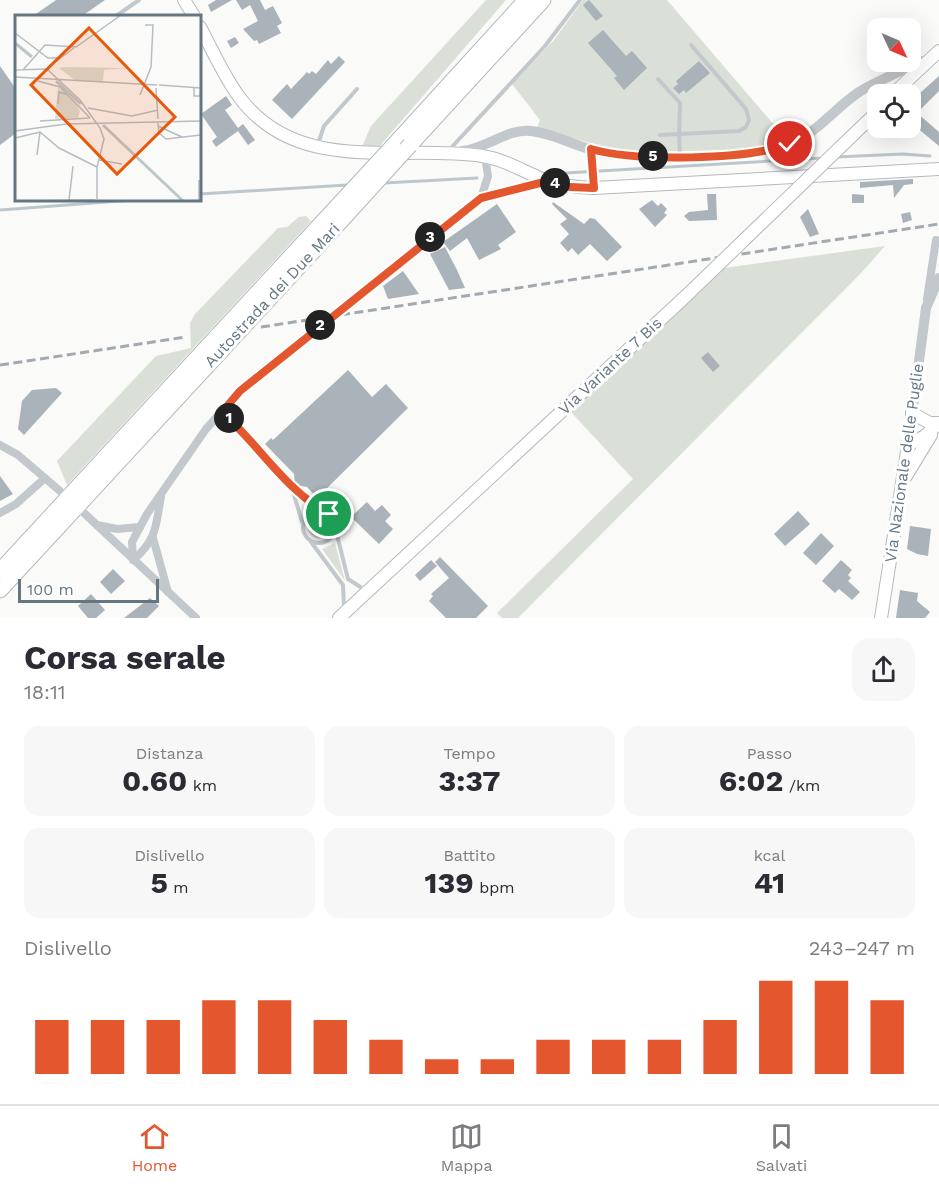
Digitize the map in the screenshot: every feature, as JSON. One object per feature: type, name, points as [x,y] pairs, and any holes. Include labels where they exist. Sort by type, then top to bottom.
[{"type":"highway","points":[[393,146],[513,0]]},
{"type":"highway","name":"Autostrada dei Due Mari","points":[[0,590],[324,230],[393,146],[526,0]]},
{"type":"highway","name":"Autostrada dei Due Mari","points":[[0,572],[324,230],[410,145],[543,0]]},
{"type":"main road","points":[[184,0],[193,15]]},
{"type":"main road","points":[[201,29],[240,98],[256,116],[275,131],[316,148],[361,154],[448,152],[485,156],[548,181],[570,187],[593,177],[939,169]]},
{"type":"main road","points":[[903,84],[939,51]]},
{"type":"main road","name":"Via Variante 7 Bis","points":[[342,617],[687,295],[867,122]]},
{"type":"main road","points":[[912,412],[930,423],[939,423]]},
{"type":"main road","points":[[909,440],[925,436],[939,423]]},
{"type":"main road","points":[[901,485],[939,423]]},
{"type":"main road","name":"Via Nazionale delle Puglie","points":[[881,618],[909,440]]},
{"type":"street","points":[[448,152],[471,150],[494,143],[509,134],[530,131],[591,149],[638,157],[749,154],[790,144],[806,136],[859,92],[898,74],[919,61],[925,62]]},
{"type":"street","points":[[481,198],[488,176],[485,156],[494,143]]},
{"type":"street","points":[[591,149],[593,177]]},
{"type":"street","points":[[133,560],[132,542],[161,492],[240,391],[481,198],[548,181]]},
{"type":"street","points":[[926,308],[936,240]]},
{"type":"street","name":"Via Nazionale delle Puglie","points":[[909,440],[926,308],[939,278]]},
{"type":"street","points":[[0,445],[18,455],[60,490]]},
{"type":"street","points":[[0,513],[16,504],[45,477]]},
{"type":"street","points":[[133,560],[147,548],[153,538],[161,492]]},
{"type":"street","points":[[84,513],[196,618]]},
{"type":"street","points":[[97,525],[117,529],[140,527]]},
{"type":"street","points":[[153,538],[168,593]]},
{"type":"lane","points":[[118,15],[140,0]]},
{"type":"lane","points":[[448,152],[544,46],[580,0]]},
{"type":"lane","points":[[660,135],[739,131],[746,127],[749,120],[746,110],[691,45]]},
{"type":"lane","points":[[658,79],[680,103],[680,156]]},
{"type":"lane","points":[[316,148],[324,126],[357,89]]},
{"type":"lane","points":[[222,412],[292,488],[319,511],[329,514],[348,579],[369,591]]},
{"type":"lane","points":[[292,488],[304,534],[343,585],[342,617]]},
{"type":"lane","points":[[303,524],[308,515],[319,511]]},
{"type":"lane","points":[[311,542],[326,543],[335,530]]},
{"type":"shaded area","points":[[486,0],[506,0],[378,148],[362,147],[371,126]]},
{"type":"shaded area","points":[[583,0],[667,0],[787,140],[751,149],[626,153],[537,128],[540,120],[512,84],[554,40]]},
{"type":"shaded area","points":[[306,216],[311,221],[67,485],[57,461],[156,356],[191,348],[190,323],[195,314],[278,228],[287,227],[299,217]]},
{"type":"shaded area","points":[[885,246],[862,272],[518,618],[502,618],[497,613],[633,479],[571,412],[724,268]]},
{"type":"shaded area","points":[[319,516],[327,519],[330,527],[327,535],[319,538],[311,535],[308,527],[311,519]]},
{"type":"shaded area","points":[[335,543],[345,581],[322,549]]},
{"type":"building","points":[[56,0],[105,0],[83,15],[34,15]]},
{"type":"building","points":[[216,0],[232,0],[211,12],[208,5]]},
{"type":"building","points":[[236,0],[260,0],[265,10],[273,6],[282,23],[277,26],[281,33],[259,44],[257,40],[254,41],[243,29],[258,21],[250,5],[242,10]]},
{"type":"building","points":[[589,0],[603,16],[596,21],[583,5]]},
{"type":"building","points":[[603,30],[626,56],[632,51],[647,68],[624,90],[614,78],[617,76],[588,43]]},
{"type":"building","points":[[235,37],[239,43],[231,48],[227,41]]},
{"type":"building","points":[[339,56],[345,62],[292,119],[272,100],[287,84],[291,89],[307,72],[309,74],[312,71],[316,74],[328,60],[331,64]]},
{"type":"building","points":[[699,61],[710,73],[686,93],[684,90],[679,94],[673,88],[678,84],[676,81]]},
{"type":"building","points":[[0,66],[15,88],[15,134],[0,145]]},
{"type":"building","points":[[939,76],[939,91],[921,109],[921,92]]},
{"type":"building","points":[[226,96],[232,105],[225,110],[238,128],[243,124],[255,140],[248,145],[238,131],[216,147],[212,141],[217,137],[201,114]]},
{"type":"building","points":[[921,116],[939,132],[939,146],[921,131]]},
{"type":"building","points":[[913,179],[913,184],[904,185],[894,198],[893,185],[860,188],[860,182]]},
{"type":"building","points":[[707,194],[716,194],[717,220],[689,221],[684,216],[689,212],[708,210]]},
{"type":"building","points":[[852,194],[864,195],[864,203],[852,203]]},
{"type":"building","points":[[652,200],[658,206],[661,203],[667,209],[664,213],[667,215],[655,227],[639,209]]},
{"type":"building","points":[[553,202],[584,224],[590,218],[595,219],[622,247],[607,261],[590,244],[578,255],[572,248],[568,252],[560,243],[569,234],[560,224],[567,219],[552,204]]},
{"type":"building","points":[[497,204],[516,232],[498,245],[501,249],[479,260],[467,238],[450,251],[443,242]]},
{"type":"building","points":[[808,209],[819,234],[810,237],[800,217]]},
{"type":"building","points":[[910,212],[912,220],[903,223],[901,214]]},
{"type":"building","points":[[445,247],[465,288],[449,290],[430,254]]},
{"type":"building","points":[[403,271],[419,294],[388,299],[383,286]]},
{"type":"building","points":[[708,352],[720,366],[713,372],[701,358]]},
{"type":"building","points":[[348,370],[372,397],[386,384],[408,408],[317,498],[307,487],[295,485],[294,474],[265,444],[271,438],[273,440]]},
{"type":"building","points":[[56,388],[62,393],[24,435],[18,429],[22,401],[32,390]]},
{"type":"building","points":[[0,476],[13,494],[0,501]]},
{"type":"building","points":[[367,502],[375,511],[382,505],[391,515],[385,521],[393,529],[379,544],[351,517]]},
{"type":"building","points":[[798,511],[810,524],[785,546],[774,534]]},
{"type":"building","points":[[910,526],[931,529],[928,556],[907,549]]},
{"type":"building","points":[[821,533],[834,546],[816,565],[803,553]]},
{"type":"building","points":[[440,557],[488,606],[476,618],[446,618],[429,601],[433,596],[431,594],[449,578],[435,562]]},
{"type":"building","points":[[431,560],[437,566],[420,581],[415,575]]},
{"type":"building","points":[[841,560],[852,570],[848,575],[851,578],[848,581],[860,592],[852,600],[839,589],[835,593],[822,581]]},
{"type":"building","points":[[113,569],[125,581],[111,594],[100,582]]},
{"type":"building","points":[[900,590],[918,593],[917,601],[930,612],[925,618],[896,618]]},
{"type":"building","points":[[91,594],[105,610],[96,618],[88,618],[78,606]]},
{"type":"building","points":[[150,598],[159,606],[147,618],[124,618]]},
{"type":"waterway","points":[[836,157],[903,154],[930,156]]},
{"type":"waterway","points":[[565,173],[824,158]]},
{"type":"waterway","points":[[384,183],[477,178]]},
{"type":"waterway","points":[[201,194],[347,185]]},
{"type":"waterway","points":[[0,210],[120,201]]},
{"type":"railway","points":[[261,327],[939,224]]},
{"type":"railway","points":[[0,365],[186,337]]},
{"type":"route","points":[[329,514],[319,511],[292,488],[222,412],[240,391],[331,316],[481,198],[548,181],[570,187],[594,188],[591,149],[638,157],[749,154],[790,144]]}]
